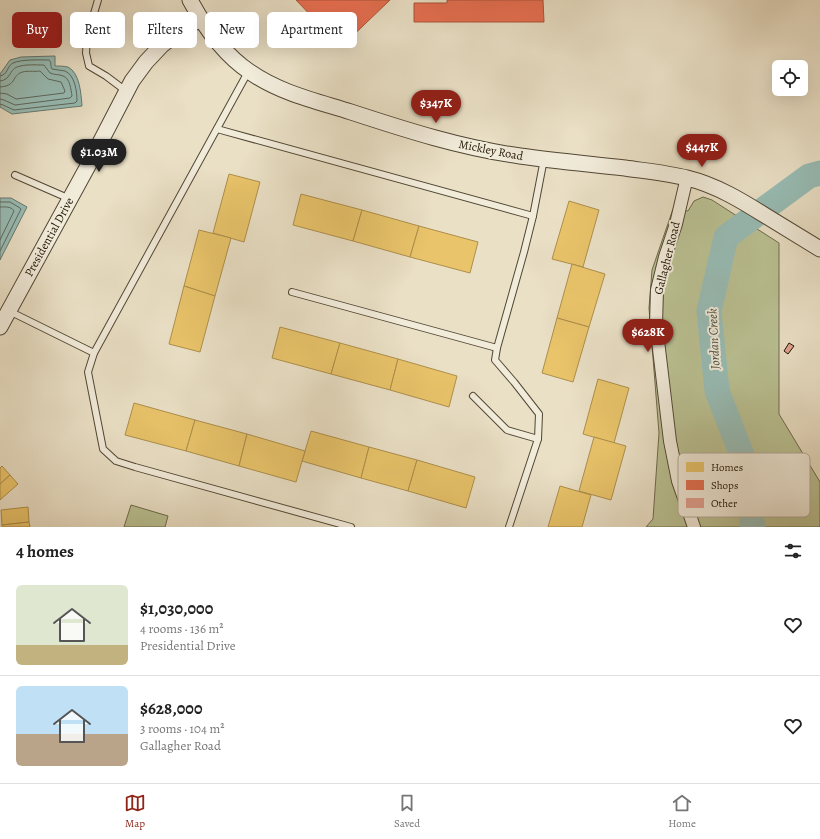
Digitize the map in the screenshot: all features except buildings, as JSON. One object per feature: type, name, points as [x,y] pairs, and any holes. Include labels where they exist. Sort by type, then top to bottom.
[{"type":"street","name":"Mickley Road","points":[[190,0],[200,19],[218,43],[235,60],[264,81],[285,92],[408,130],[463,145],[519,156],[660,172],[687,178],[718,189],[753,208],[820,249]]},
{"type":"street","name":"Presidential Drive","points":[[0,327],[89,164],[132,81],[146,62],[162,46],[180,31],[200,19]]},
{"type":"street","name":"Gallagher Road","points":[[678,481],[670,441],[656,324],[657,290],[665,257],[676,224],[687,178]]},
{"type":"street","name":"Gallagher Road","points":[[691,517],[694,527]]},
{"type":"lane","points":[[98,0],[87,37],[86,53],[89,66],[106,76],[126,91]]},
{"type":"lane","points":[[249,71],[94,353],[88,372],[103,449],[116,461],[351,527]]},
{"type":"lane","points":[[217,129],[533,216]]},
{"type":"lane","points":[[509,527],[538,439],[539,414],[495,360],[533,216],[544,159]]},
{"type":"lane","points":[[14,175],[70,199]]},
{"type":"lane","points":[[292,292],[497,348]]},
{"type":"lane","points":[[9,311],[94,353]]},
{"type":"lane","points":[[473,396],[507,430],[538,439]]},
{"type":"green space","points":[[703,197],[712,200],[779,243],[779,414],[803,453],[678,453],[678,517],[810,517],[810,465],[820,482],[820,527],[646,527],[653,519],[659,433],[649,308],[652,270],[673,209],[688,211],[694,201]]},
{"type":"green space","points":[[131,505],[168,516],[165,527],[124,527]]},
{"type":"water","points":[[55,56],[55,66],[68,67],[75,74],[79,84],[82,106],[12,114],[0,107],[0,74],[10,60],[21,57]]},
{"type":"water","points":[[0,198],[11,198],[27,207],[0,260]]},
{"type":"waterway","name":"Jordan Creek","points":[[741,453],[717,391],[709,311],[726,237],[809,176],[820,173]]},
{"type":"waterway","name":"Jordan Creek","points":[[751,517],[753,527]]}]
